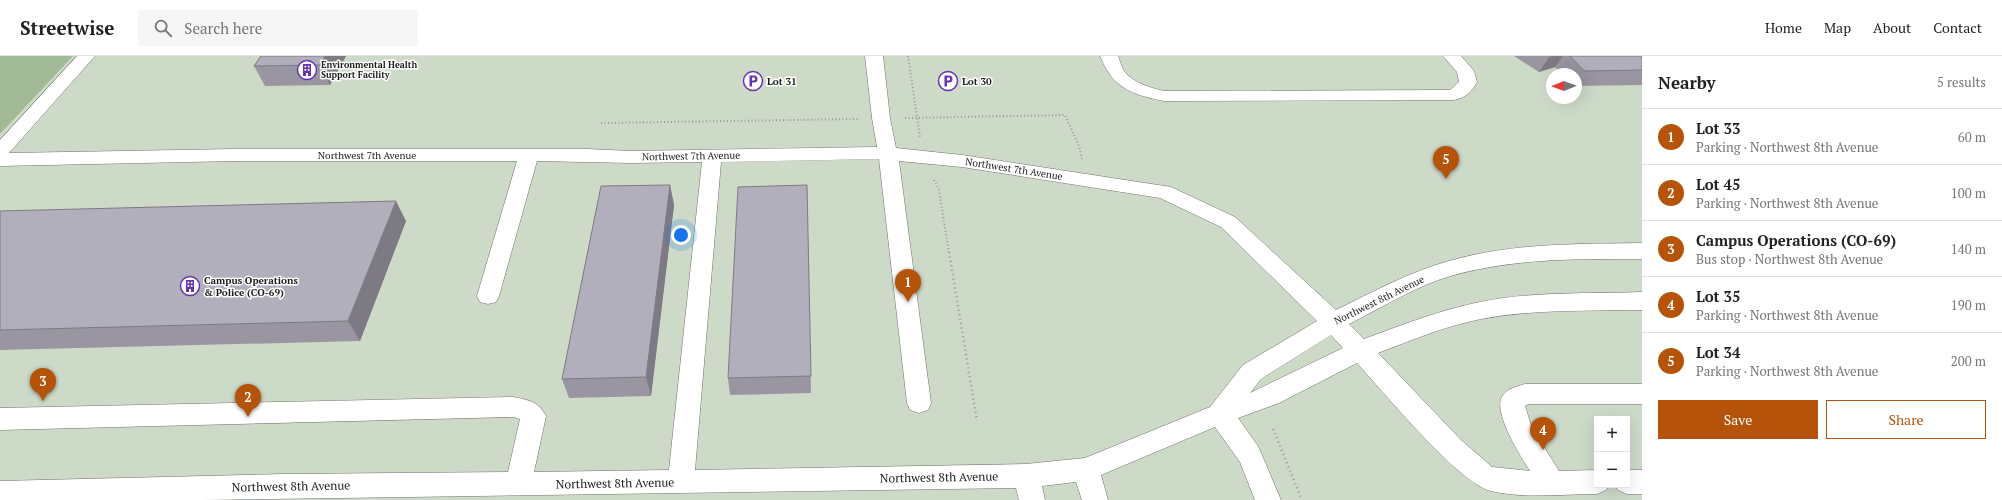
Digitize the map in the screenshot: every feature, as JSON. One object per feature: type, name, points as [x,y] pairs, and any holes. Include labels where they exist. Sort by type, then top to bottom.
[{"type":"street","points":[[0,152],[86,56]]},
{"type":"street","points":[[874,56],[887,153],[892,174],[919,403]]},
{"type":"street","points":[[1110,56],[1117,74],[1128,83],[1152,94],[1172,96],[1454,95],[1465,88],[1468,82],[1465,71],[1452,56]]},
{"type":"street","name":"Northwest 7th Avenue","points":[[0,160],[235,154],[528,155],[631,157],[887,153],[923,156],[1164,192],[1228,222],[1361,350],[1452,448],[1482,476],[1490,479],[1522,483],[1594,482]]},
{"type":"street","points":[[488,296],[528,155]]},
{"type":"street","points":[[681,482],[712,156]]},
{"type":"street","name":"Northwest 8th Avenue","points":[[1219,414],[1252,372],[1332,322],[1417,280],[1451,268],[1515,255],[1544,252],[1642,251]]},
{"type":"street","name":"Northwest 8th Avenue","points":[[0,493],[285,486],[681,482],[1029,488],[1086,469],[1219,414],[1270,396],[1361,350],[1443,319],[1466,313],[1536,304],[1642,301]]},
{"type":"street","points":[[1552,483],[1519,428],[1513,412],[1512,401],[1525,394],[1642,394]]},
{"type":"street","points":[[0,419],[513,407],[528,410],[533,416],[518,484]]},
{"type":"street","points":[[1219,414],[1245,445],[1257,466],[1268,500]]},
{"type":"street","points":[[1086,469],[1095,500]]},
{"type":"street","points":[[1630,482],[1642,482]]},
{"type":"path","points":[[908,56],[923,156],[928,175],[937,184],[939,190],[977,421]]},
{"type":"path","points":[[1273,429],[1302,500]]},
{"type":"shaded area","points":[[0,56],[1642,56],[1642,500],[0,500]]},
{"type":"green space","points":[[0,56],[73,56],[0,134]]},
{"type":"building","points":[[261,56],[325,56],[320,65],[254,66]]},
{"type":"building","points":[[1570,56],[1642,56],[1642,70],[1584,71]]},
{"type":"building","points":[[670,185],[646,377],[562,379],[601,186]]},
{"type":"building","points":[[807,185],[811,376],[728,378],[738,187]]},
{"type":"building","name":"Campus Operations & Police (CO-69)","points":[[396,201],[348,321],[0,330],[0,211]]},
{"type":"place","name":"Environmental Health Support Facility","points":[[307,70]]},
{"type":"place","name":"Lot 31","points":[[753,81]]},
{"type":"place","name":"Lot 30","points":[[948,81]]},
{"type":"place","name":"Lot 34","points":[[1446,179]]},
{"type":"place","name":"Campus Operations & Police (CO-69)","points":[[190,286]]},
{"type":"place","name":"Lot 33","points":[[908,302]]},
{"type":"place","name":"Campus Operations (CO-69)","points":[[43,401]]},
{"type":"place","name":"Lot 45","points":[[248,417]]},
{"type":"place","name":"Lot 35","points":[[1543,450]]}]
